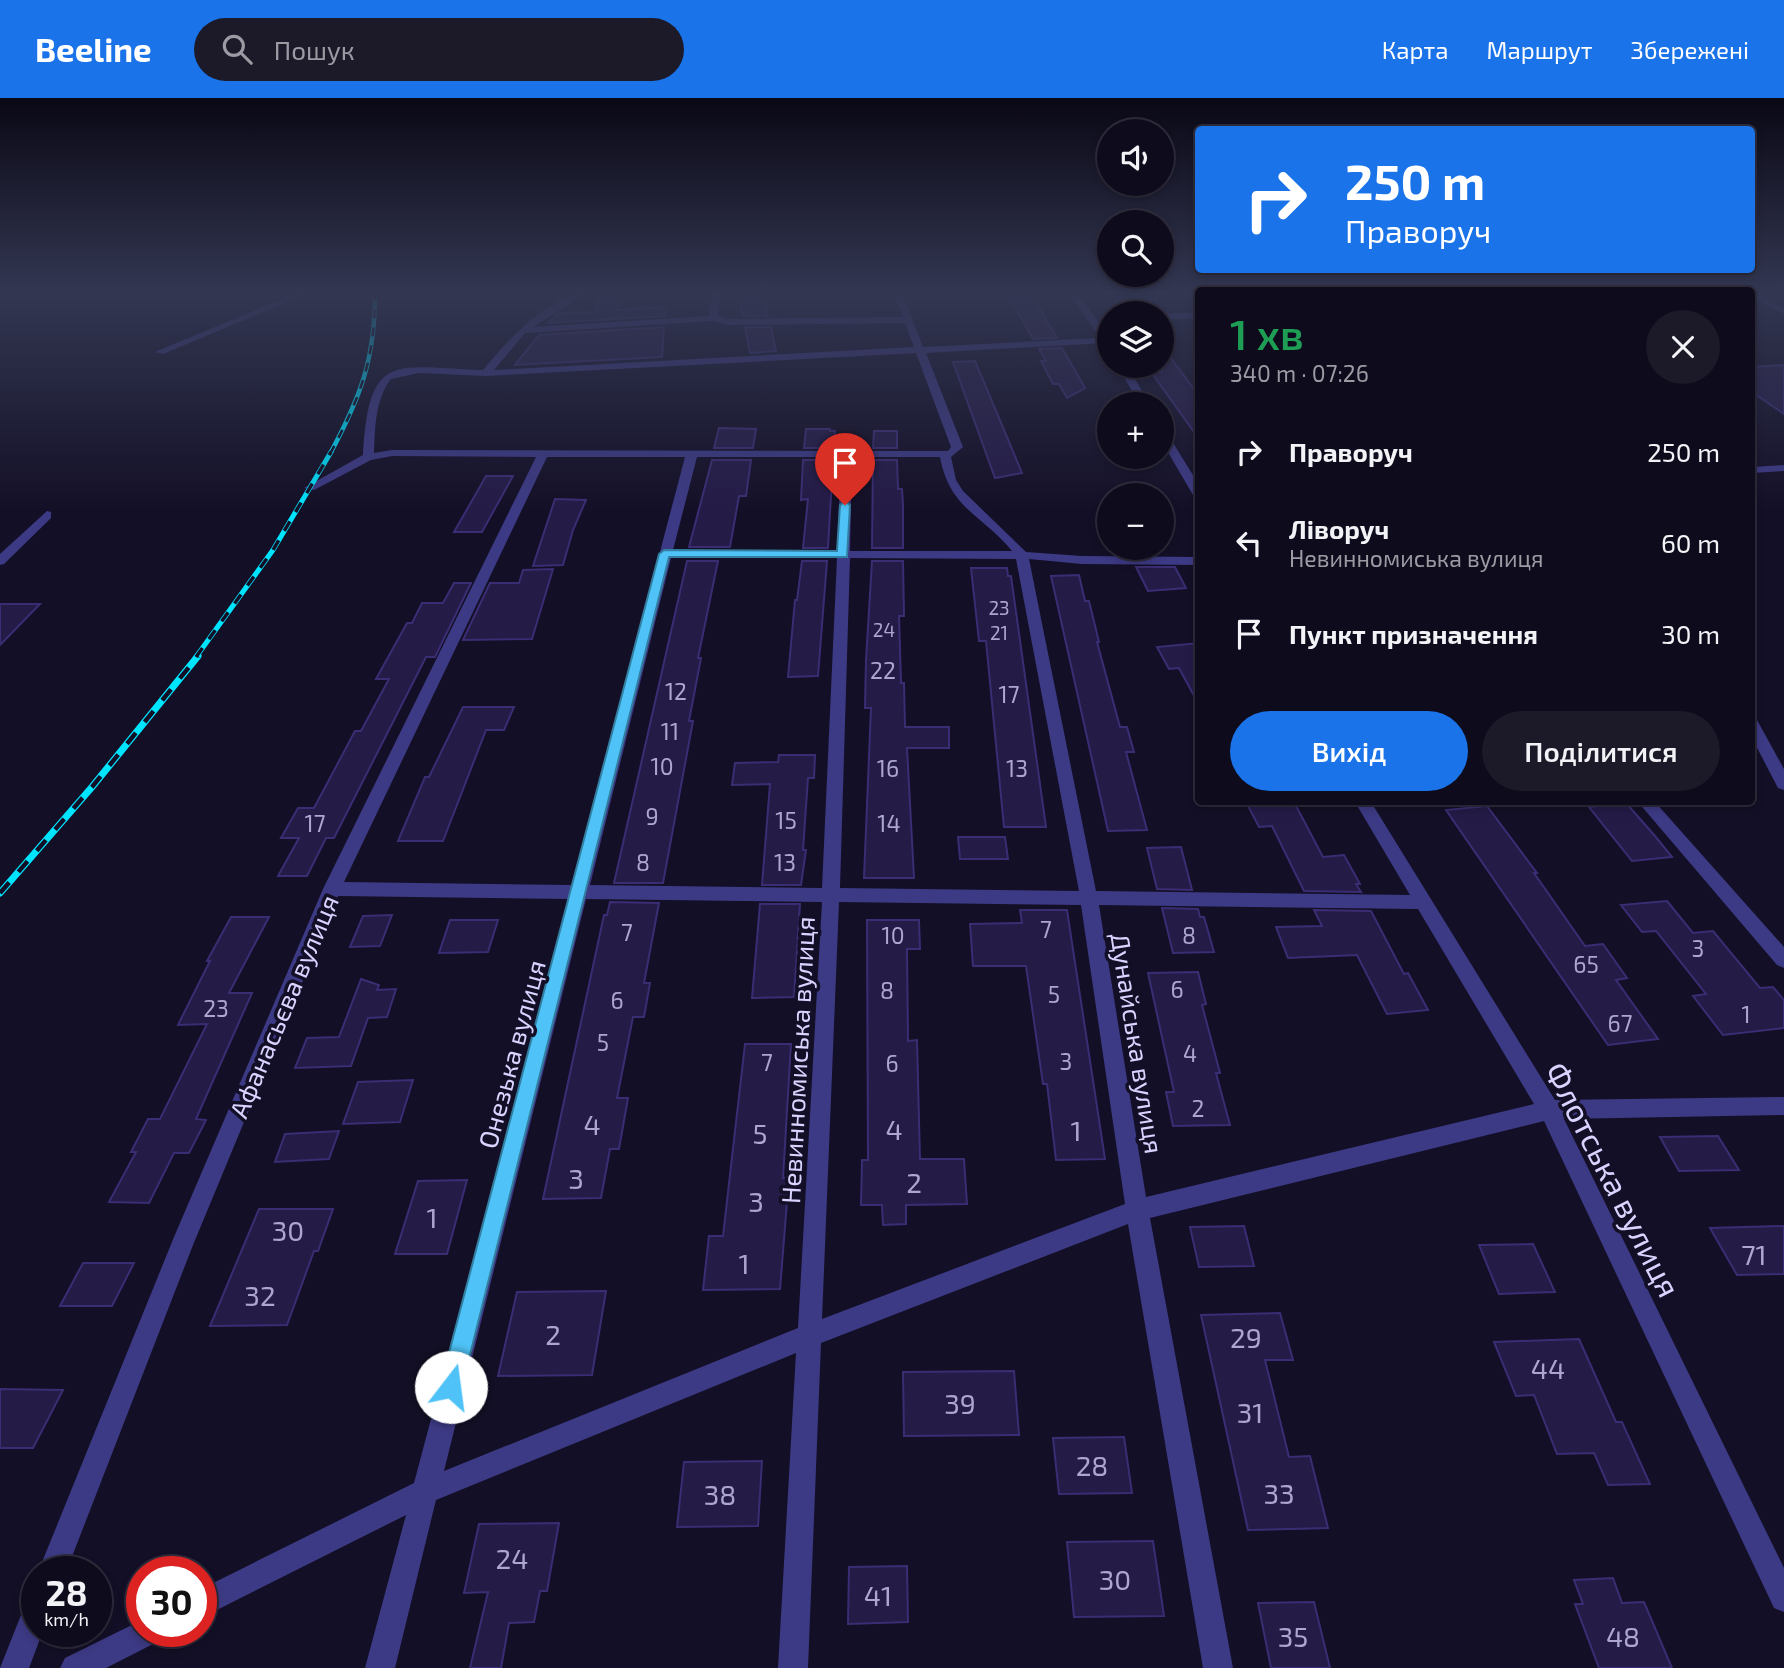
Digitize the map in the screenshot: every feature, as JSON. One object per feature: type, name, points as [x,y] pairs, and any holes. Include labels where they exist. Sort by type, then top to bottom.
[{"type":"street","points":[[486,373],[492,366]]},
{"type":"street","points":[[368,457],[377,392],[387,376],[411,372],[486,373],[619,366]]},
{"type":"street","points":[[310,488],[368,457],[392,453],[945,456],[955,453],[957,447],[925,366]]},
{"type":"street","name":"Онезька вулиця","points":[[380,1668],[692,453]]},
{"type":"street","points":[[1174,453],[1195,488]]},
{"type":"street","name":"Афанасьєва вулиця","points":[[58,1556],[182,1245],[332,889],[543,454]]},
{"type":"street","name":"Невинномиська вулиця","points":[[793,1668],[831,893],[847,455]]},
{"type":"street","points":[[945,456],[952,483],[962,498],[1014,542],[1023,555]]},
{"type":"street","points":[[1755,470],[1784,468]]},
{"type":"street","points":[[0,561],[47,515]]},
{"type":"street","points":[[664,554],[1023,555],[1082,560],[1195,561]]},
{"type":"street","name":"Дунайська вулиця","points":[[1023,555],[1089,898],[1137,1210],[1218,1668]]},
{"type":"street","points":[[1755,730],[1784,784]]},
{"type":"street","name":"Флотська вулиця","points":[[1365,805],[1549,1110],[1784,1598]]},
{"type":"street","points":[[1649,805],[1784,960]]},
{"type":"street","points":[[332,889],[1422,902]]},
{"type":"street","points":[[217,1596],[424,1492],[809,1336],[1137,1210],[1549,1110],[1784,1106]]},
{"type":"street","points":[[75,1668],[126,1642]]},
{"type":"street","points":[[14,1668],[22,1647]]},
{"type":"building","points":[[955,366],[977,366],[1022,473],[995,478]]},
{"type":"building","points":[[1044,366],[1073,366],[1085,388],[1067,398],[1059,384],[1053,384]]},
{"type":"building","points":[[1174,366],[1177,366],[1195,391],[1195,433],[1174,404],[1174,392],[1166,392],[1156,378],[1174,378]]},
{"type":"building","points":[[1784,366],[1784,414],[1755,394],[1755,367]]},
{"type":"building","points":[[719,428],[756,429],[753,448],[714,448]]},
{"type":"building","points":[[806,429],[835,431],[834,448],[804,448]]},
{"type":"building","points":[[874,431],[897,431],[897,448],[873,448]]},
{"type":"building","points":[[712,460],[751,460],[746,496],[739,496],[730,547],[689,547]]},
{"type":"building","points":[[803,460],[833,460],[828,548],[803,548],[808,499],[801,500]]},
{"type":"building","points":[[873,460],[897,460],[898,489],[902,489],[903,548],[872,548]]},
{"type":"building","points":[[486,476],[513,476],[482,532],[454,532]]},
{"type":"building","points":[[555,499],[586,500],[573,530],[563,565],[533,566]]},
{"type":"building","points":[[687,561],[718,561],[698,658],[701,658],[689,721],[693,721],[663,883],[614,883]]},
{"type":"building","points":[[802,561],[827,561],[818,676],[788,677],[795,600]]},
{"type":"building","points":[[872,561],[903,561],[904,616],[899,616],[905,727],[949,727],[949,748],[907,748],[914,878],[864,878],[871,708],[865,708],[866,660]]},
{"type":"building","points":[[1136,567],[1175,567],[1186,588],[1148,591]]},
{"type":"building","points":[[971,568],[1007,568],[1008,576],[1011,576],[1046,827],[1004,827],[986,641],[979,641]]},
{"type":"building","points":[[553,569],[532,639],[463,640],[490,583],[519,583],[523,570]]},
{"type":"building","points":[[1079,575],[1085,601],[1089,601],[1120,727],[1127,727],[1134,752],[1126,752],[1147,830],[1108,831],[1051,576]]},
{"type":"building","points":[[454,583],[471,583],[435,657],[426,657],[334,838],[326,838],[307,876],[278,876],[299,838],[281,838],[298,808],[314,808],[355,731],[361,731],[389,679],[376,679],[407,623],[412,623],[422,603],[443,603]]},
{"type":"building","points":[[0,604],[40,604],[0,645]]},
{"type":"building","points":[[1195,643],[1195,698],[1179,668],[1169,669],[1157,647]]},
{"type":"building","points":[[463,707],[514,707],[504,730],[486,730],[443,841],[398,841],[425,777],[429,777]]},
{"type":"building","points":[[779,755],[815,755],[814,778],[808,778],[803,850],[806,850],[801,885],[762,885],[770,784],[732,785],[735,763],[778,762]]},
{"type":"building","points":[[1248,805],[1296,805],[1323,857],[1344,855],[1360,884],[1356,884],[1361,892],[1304,891],[1272,826],[1259,827]]},
{"type":"building","points":[[1628,805],[1672,857],[1632,861],[1589,807]]},
{"type":"building","points":[[1487,806],[1537,873],[1534,873],[1585,946],[1603,944],[1627,978],[1616,980],[1658,1039],[1608,1045],[1446,810]]},
{"type":"building","points":[[958,837],[1005,837],[1008,859],[960,859]]},
{"type":"building","points":[[1181,847],[1192,890],[1157,889],[1147,848]]},
{"type":"building","points":[[1667,901],[1693,933],[1713,931],[1760,988],[1773,987],[1784,1000],[1784,1028],[1723,1035],[1693,996],[1706,994],[1656,931],[1642,932],[1621,905]]},
{"type":"building","points":[[610,902],[659,903],[644,983],[650,983],[644,1017],[633,1017],[617,1098],[628,1098],[619,1149],[610,1149],[601,1198],[543,1199],[604,915],[607,915]]},
{"type":"building","points":[[760,904],[800,904],[794,997],[752,998]]},
{"type":"building","points":[[1162,908],[1198,909],[1200,917],[1204,917],[1214,952],[1173,953]]},
{"type":"building","points":[[1020,910],[1067,910],[1105,1159],[1056,1160],[1047,1084],[1043,1084],[1026,966],[973,966],[970,924],[1022,923]]},
{"type":"building","points":[[1314,910],[1371,911],[1404,974],[1408,973],[1428,1010],[1387,1014],[1357,955],[1288,958],[1276,927],[1322,926]]},
{"type":"building","points":[[392,915],[380,946],[350,947],[363,916]]},
{"type":"building","points":[[231,917],[269,917],[229,993],[252,993],[196,1119],[206,1120],[189,1153],[174,1153],[149,1203],[109,1202],[136,1152],[131,1152],[148,1119],[160,1119],[207,1024],[178,1025],[210,961],[207,961]]},
{"type":"building","points":[[450,920],[498,920],[488,952],[439,953]]},
{"type":"building","points":[[867,920],[919,920],[920,949],[907,949],[908,1041],[917,1040],[920,1159],[964,1159],[967,1204],[906,1205],[906,1224],[883,1225],[882,1205],[861,1205],[862,1160],[868,1160]]},
{"type":"building","points":[[1198,972],[1206,1004],[1202,1005],[1220,1073],[1216,1073],[1230,1125],[1173,1126],[1166,1092],[1174,1092],[1148,973]]},
{"type":"building","points":[[361,979],[379,985],[377,990],[396,989],[387,1017],[368,1018],[351,1066],[295,1068],[307,1038],[339,1037]]},
{"type":"building","points":[[745,1044],[791,1044],[783,1178],[789,1177],[780,1289],[703,1290],[709,1236],[723,1236]]},
{"type":"building","points":[[413,1080],[400,1122],[343,1124],[358,1082]]},
{"type":"building","points":[[339,1131],[329,1159],[275,1162],[285,1134]]},
{"type":"building","points":[[1718,1136],[1739,1170],[1679,1171],[1660,1137]]},
{"type":"building","points":[[467,1180],[447,1254],[395,1254],[418,1181]]},
{"type":"building","points":[[259,1209],[333,1209],[318,1251],[314,1251],[287,1325],[210,1326]]},
{"type":"building","points":[[1244,1226],[1254,1266],[1199,1267],[1190,1227]]},
{"type":"building","points":[[1784,1226],[1784,1274],[1737,1275],[1710,1228]]},
{"type":"building","points":[[1533,1244],[1555,1292],[1499,1294],[1479,1245]]},
{"type":"building","points":[[83,1263],[134,1263],[112,1306],[60,1306]]},
{"type":"building","points":[[606,1291],[592,1375],[498,1376],[517,1292]]},
{"type":"building","points":[[1280,1313],[1293,1360],[1265,1360],[1289,1457],[1310,1456],[1328,1528],[1248,1530],[1201,1315]]},
{"type":"building","points":[[1579,1339],[1616,1422],[1622,1422],[1650,1484],[1608,1485],[1594,1453],[1557,1454],[1534,1395],[1516,1396],[1494,1342]]},
{"type":"building","points":[[1014,1371],[1019,1435],[904,1436],[903,1372]]},
{"type":"building","points":[[0,1389],[63,1390],[33,1448],[0,1448]]},
{"type":"building","points":[[1124,1437],[1132,1493],[1059,1494],[1053,1438]]},
{"type":"building","points":[[762,1461],[758,1526],[677,1527],[684,1462]]},
{"type":"building","points":[[559,1523],[547,1591],[540,1591],[534,1622],[509,1623],[501,1668],[470,1668],[488,1592],[464,1593],[479,1524]]},
{"type":"building","points":[[1153,1541],[1164,1616],[1074,1617],[1067,1542]]},
{"type":"building","points":[[907,1566],[908,1622],[848,1624],[849,1567]]},
{"type":"building","points":[[1613,1578],[1622,1603],[1644,1602],[1672,1668],[1599,1668],[1575,1604],[1583,1604],[1574,1580]]},
{"type":"building","points":[[1314,1602],[1330,1668],[1271,1668],[1258,1603]]},
{"type":"railway","points":[[331,452],[358,395],[367,366]]},
{"type":"railway","points":[[196,657],[273,550],[331,452]]},
{"type":"railway","points":[[0,893],[92,787],[198,656]]},
{"type":"route","points":[[451,1387],[664,554],[843,555],[845,505]]}]
